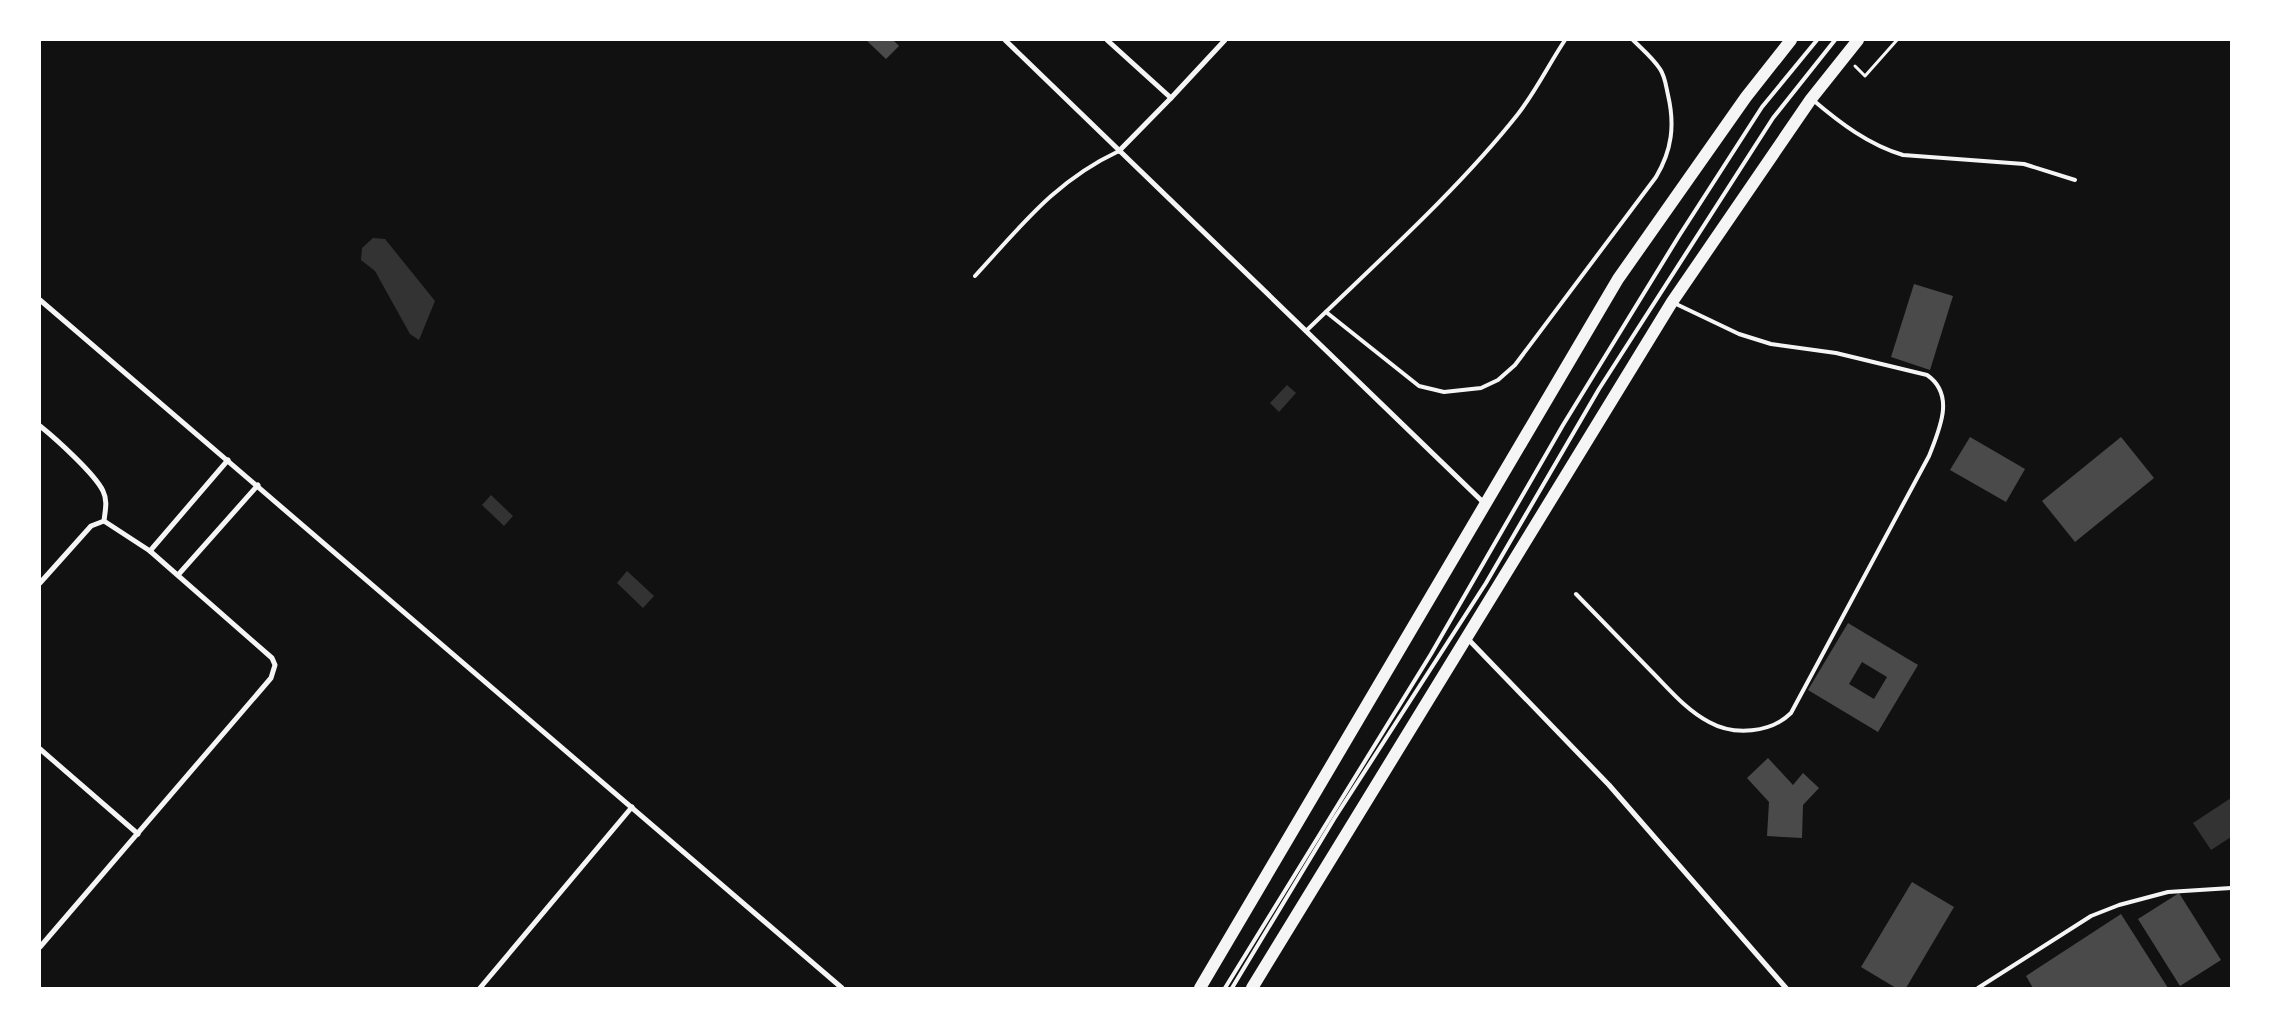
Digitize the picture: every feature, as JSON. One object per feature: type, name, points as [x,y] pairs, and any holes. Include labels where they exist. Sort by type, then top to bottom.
[{"type":"highway","points":[[1200,988],[1618,279],[1746,97],[1791,40]]},
{"type":"highway","points":[[1252,988],[1672,302],[1811,98],[1858,40]]},
{"type":"street","points":[[1005,40],[1485,504]]},
{"type":"street","points":[[1107,40],[1171,98]]},
{"type":"street","points":[[1119,150],[1225,40]]},
{"type":"street","points":[[40,300],[258,485],[842,988]]},
{"type":"street","points":[[40,426],[70,452],[102,490],[106,503],[104,522]]},
{"type":"street","points":[[150,551],[228,460]]},
{"type":"street","points":[[178,575],[258,485]]},
{"type":"street","points":[[40,583],[90,526],[104,522],[150,551],[178,575],[272,658],[274,671],[138,834],[40,947]]},
{"type":"street","points":[[1467,638],[1621,798],[1786,988]]},
{"type":"street","points":[[40,749],[138,834]]},
{"type":"street","points":[[480,988],[632,807]]},
{"type":"lane","points":[[1306,331],[1454,185],[1499,136],[1519,113],[1565,40]]},
{"type":"lane","points":[[1326,312],[1419,386],[1444,392],[1481,388],[1498,380],[1515,365],[1651,185],[1666,160],[1672,129],[1672,110],[1664,79],[1660,69],[1633,40]]},
{"type":"lane","points":[[1224,988],[1431,654],[1564,424],[1679,236],[1762,107],[1817,40]]},
{"type":"lane","points":[[1232,988],[1334,819],[1486,583],[1599,389],[1773,118],[1835,40]]},
{"type":"lane","points":[[1811,98],[1835,119],[1872,143],[1903,156],[2024,164],[2075,180]]},
{"type":"lane","points":[[976,276],[1050,195],[1072,177],[1119,150]]},
{"type":"lane","points":[[1576,594],[1684,704],[1710,722],[1731,728],[1755,730],[1782,722],[1792,713],[1928,456],[1943,421],[1944,408],[1941,392],[1935,381],[1927,375],[1836,353],[1771,344],[1739,334],[1672,302]]},
{"type":"lane","points":[[1978,988],[2091,916],[2105,910],[2168,892],[2231,888]]},
{"type":"path","points":[[1857,69],[1865,76],[1897,40]]},
{"type":"shaded area","points":[[373,238],[385,239],[435,301],[419,340],[410,334],[375,271],[361,260],[362,248]]},
{"type":"shaded area","points":[[1287,385],[1296,393],[1279,412],[1270,403]]},
{"type":"shaded area","points":[[491,495],[513,516],[504,526],[482,505]]},
{"type":"shaded area","points":[[627,571],[654,596],[643,608],[617,583]]},
{"type":"shaded area","points":[[2231,798],[2231,837],[2211,850],[2193,823]]},
{"type":"building","points":[[866,40],[893,40],[899,46],[886,59]]},
{"type":"building","points":[[1914,284],[1953,296],[1930,370],[1891,357]]},
{"type":"building","points":[[1970,437],[2025,469],[2006,502],[1950,470]]},
{"type":"building","points":[[2121,437],[2154,478],[2075,542],[2042,501]]},
{"type":"building","points":[[1848,623],[1918,665],[1878,732],[1808,690]],"holes":[[[1862,662],[1887,677],[1874,699],[1849,684]]]},
{"type":"building","points":[[1768,758],[1793,785],[1803,773],[1819,788],[1803,805],[1802,838],[1767,836],[1769,802],[1747,778]]},
{"type":"building","points":[[1912,882],[1954,907],[1906,988],[1896,988],[1861,967]]},
{"type":"building","points":[[2179,893],[2221,960],[2180,986],[2138,919]]},
{"type":"building","points":[[2121,914],[2168,988],[2033,988],[2026,976]]}]
